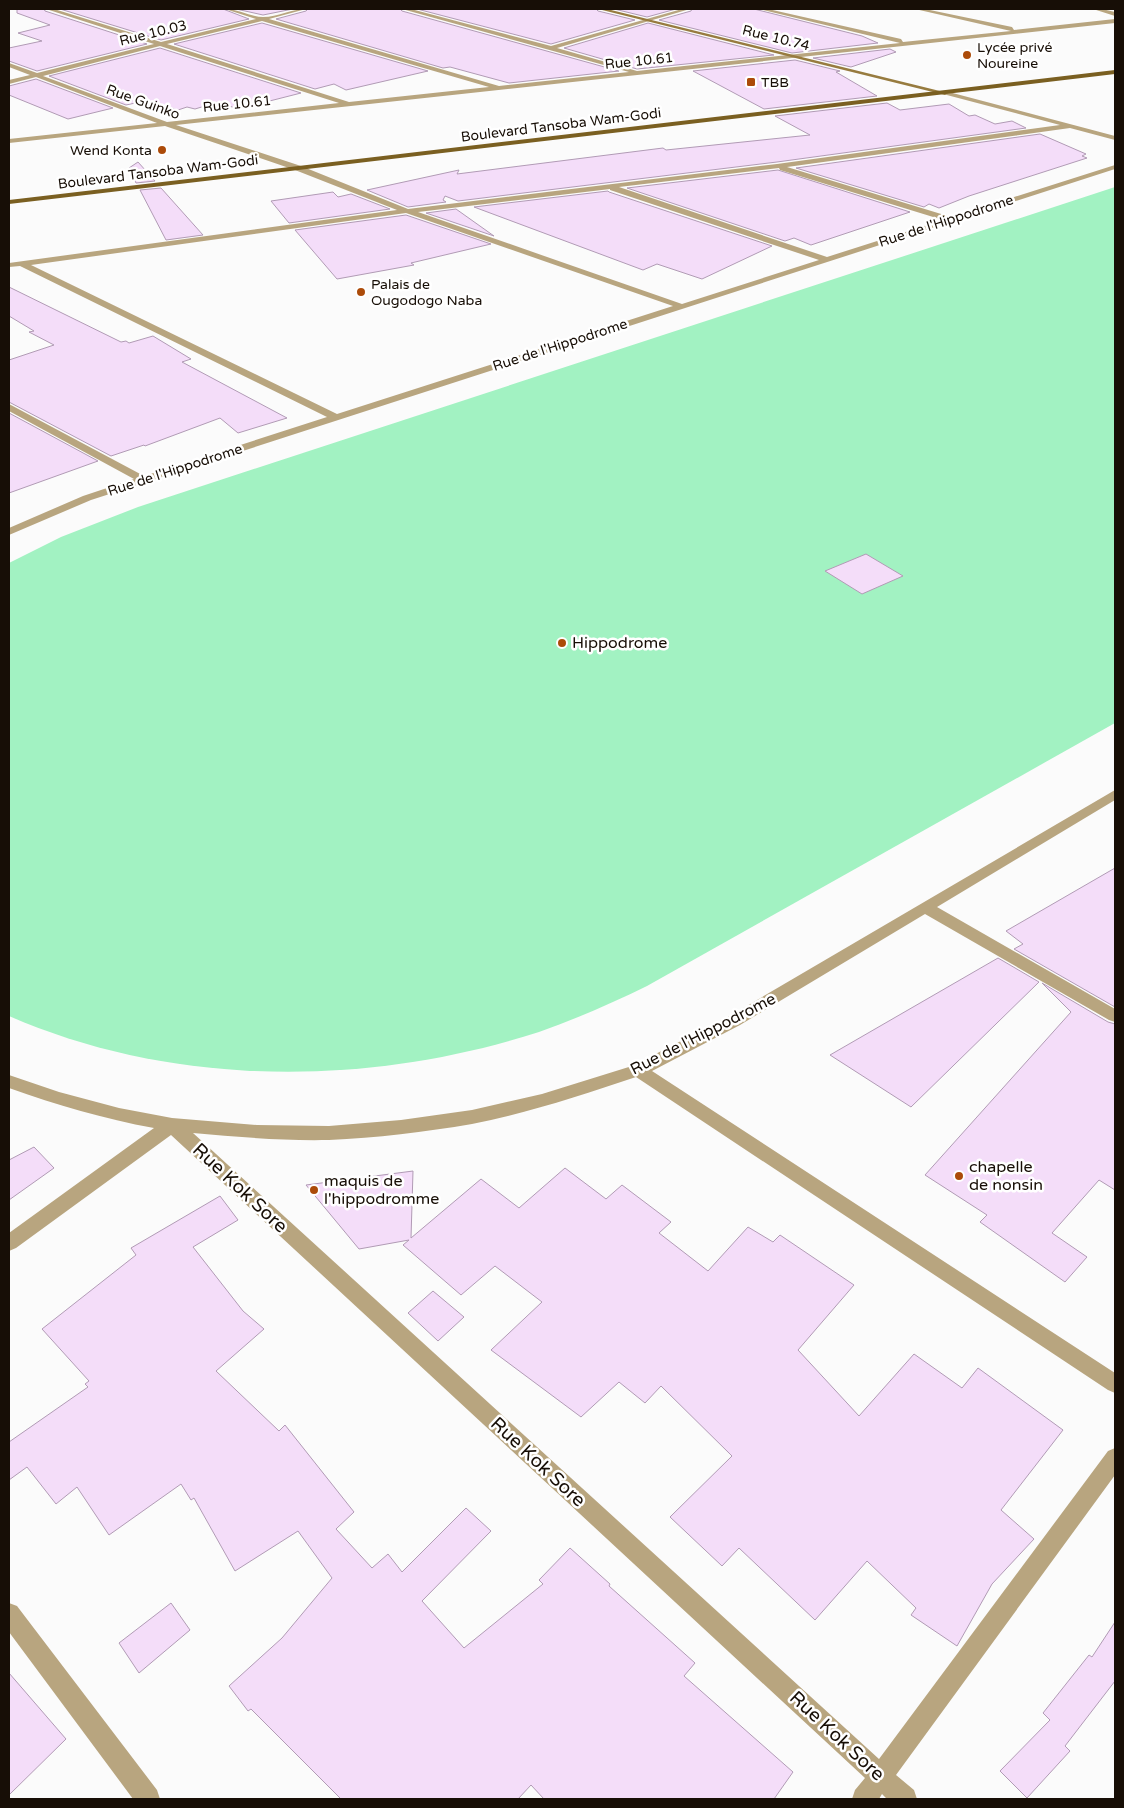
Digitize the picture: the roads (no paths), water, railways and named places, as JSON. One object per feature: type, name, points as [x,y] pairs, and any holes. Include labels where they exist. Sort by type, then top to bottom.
[{"type":"main road","name":"Rue 10.74","points":[[600,9],[945,93]]},
{"type":"main road","name":"Boulevard Tansoba Wam-Godi","points":[[425,145],[1115,64]]},
{"type":"main road","name":"Boulevard Tansoba Wam-Godi","points":[[9,202],[297,164],[945,93],[1115,72]]},
{"type":"main road","points":[[396,148],[406,147]]},
{"type":"main road","name":"Boulevard Tansoba Wam-Godi","points":[[9,193],[276,162]]},
{"type":"street","points":[[49,9],[352,105]]},
{"type":"street","points":[[228,9],[502,88]]},
{"type":"street","name":"Rue 10.03","points":[[9,82],[303,9]]},
{"type":"street","points":[[405,9],[642,73]]},
{"type":"street","points":[[551,48],[687,9]]},
{"type":"street","points":[[762,9],[912,44]]},
{"type":"street","points":[[918,9],[1026,32]]},
{"type":"street","points":[[1096,9],[1115,14]]},
{"type":"street","name":"Rue 10.61","points":[[9,141],[1115,21]]},
{"type":"street","name":"Rue Guinko","points":[[9,65],[166,124],[276,162],[297,164],[407,211],[680,306]]},
{"type":"street","points":[[945,93],[1115,138]]},
{"type":"street","points":[[9,265],[407,211],[777,166],[1071,126]]},
{"type":"street","points":[[777,166],[948,219]]},
{"type":"street","name":"Rue de l'Hippodrome","points":[[9,532],[87,498],[948,219],[1115,167]]},
{"type":"street","points":[[609,187],[825,260]]},
{"type":"street","points":[[21,263],[336,418]]},
{"type":"street","points":[[9,406],[143,480]]},
{"type":"street","name":"Rue de l'Hippodrome","points":[[9,1081],[56,1098],[118,1115],[172,1125],[275,1132],[329,1133],[402,1127],[472,1117],[542,1101],[638,1070],[734,1021],[1115,794]]},
{"type":"street","points":[[925,907],[1115,1016]]},
{"type":"street","points":[[638,1070],[1115,1384]]},
{"type":"street","points":[[9,1244],[172,1125]]},
{"type":"street","name":"Rue Kok Sore","points":[[172,1125],[905,1799]]},
{"type":"street","points":[[864,1799],[1115,1458]]},
{"type":"street","points":[[9,1614],[148,1799]]},
{"type":"place","name":"Lycée privé Noureine","points":[[967,55]]},
{"type":"place","name":"TBB","points":[[751,82]]},
{"type":"place","name":"Wend Konta","points":[[162,150]]},
{"type":"place","name":"Palais de Ougodogo Naba","points":[[361,292]]},
{"type":"place","name":"Hippodrome","points":[[562,643]]},
{"type":"place","name":"chapelle de nonsin","points":[[959,1176]]},
{"type":"place","name":"maquis de l'hippodromme","points":[[314,1190]]}]
